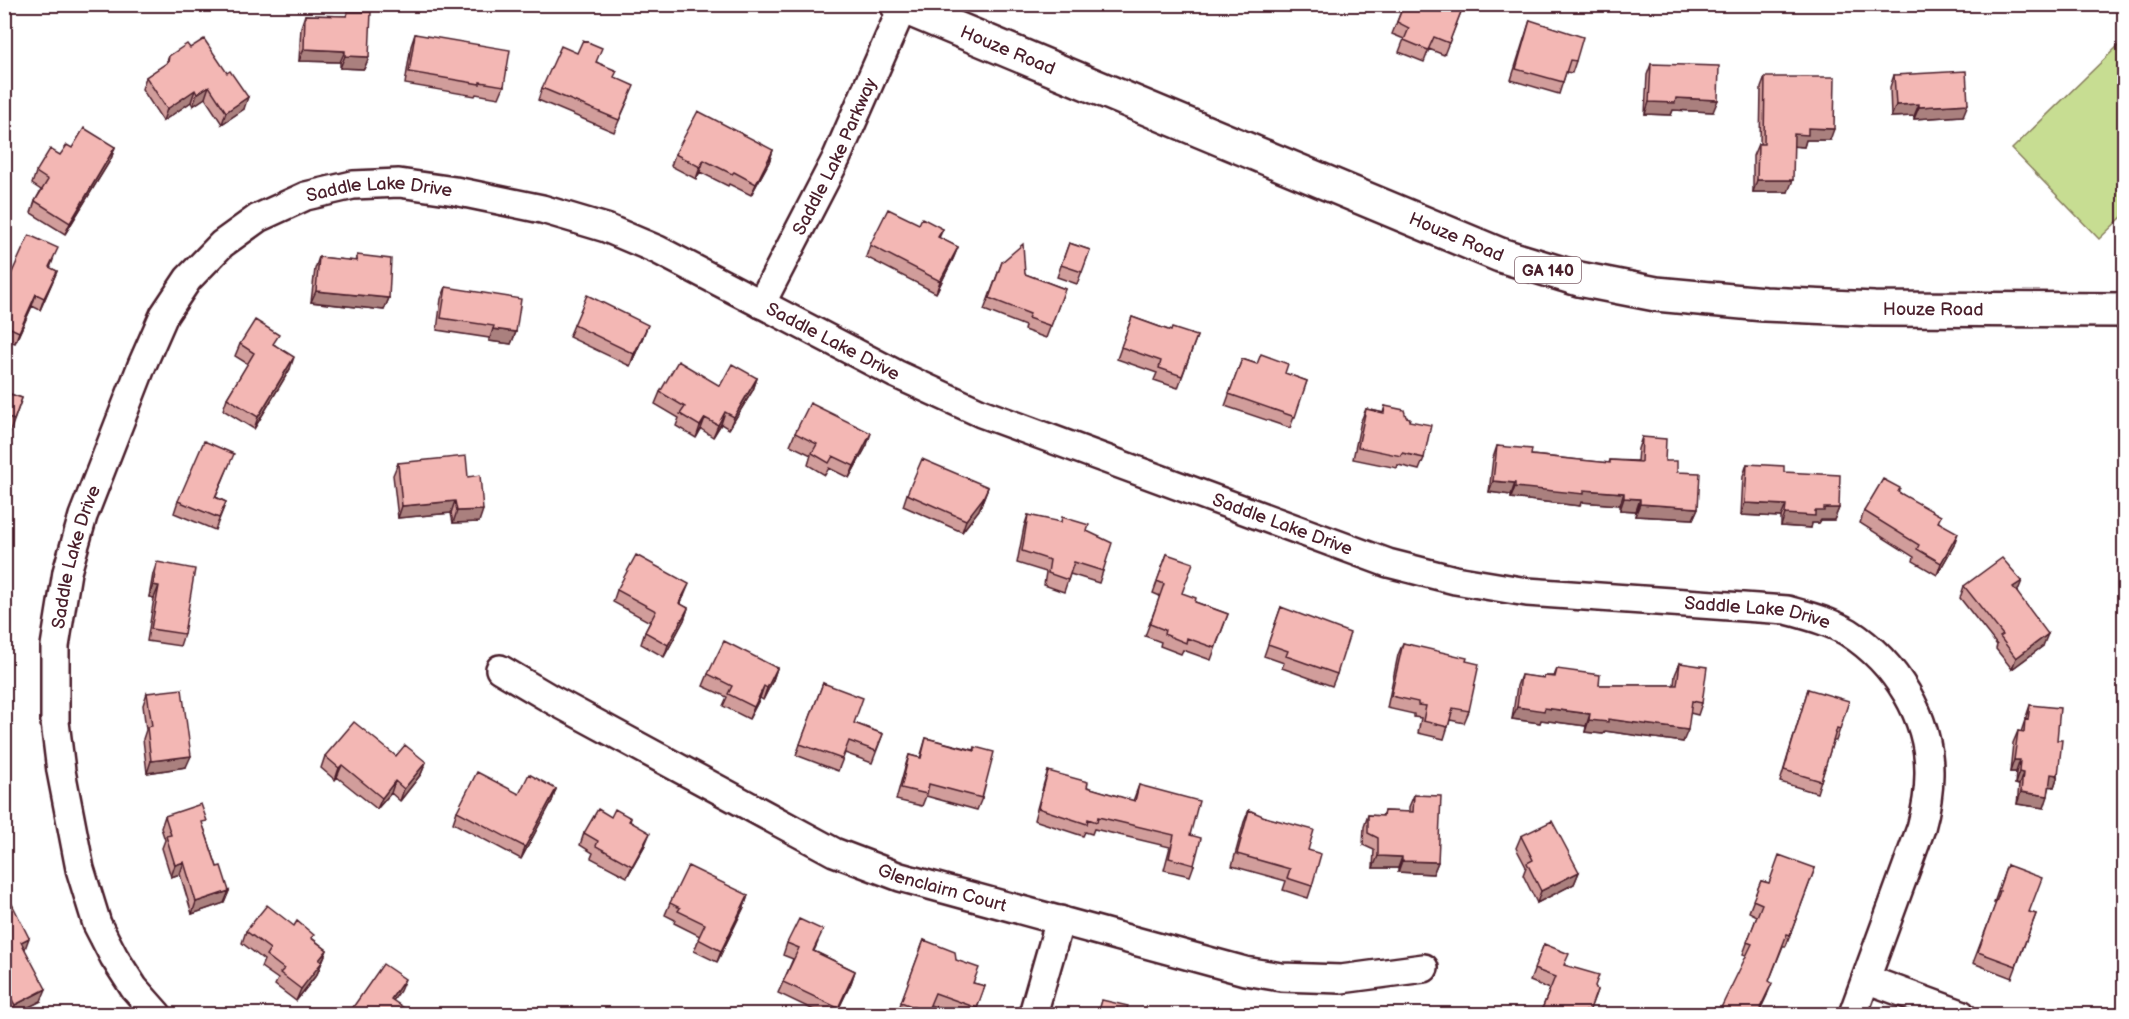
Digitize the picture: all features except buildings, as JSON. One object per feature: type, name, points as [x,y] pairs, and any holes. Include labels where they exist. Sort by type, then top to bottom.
[{"type":"main road","name":"Houze Road","points":[[901,5],[1500,255],[1579,279],[1656,294],[1764,304],[1874,309],[2124,310]]},
{"type":"street","name":"Saddle Lake Parkway","points":[[760,303],[836,159],[901,5]]},
{"type":"street","name":"Saddle Lake Drive","points":[[157,1014],[134,988],[114,957],[97,924],[80,869],[61,771],[55,722],[55,646],[67,572],[84,516],[142,365],[164,315],[188,279],[222,244],[258,218],[306,196],[353,185],[399,183],[455,191],[542,209],[606,228],[658,250],[896,374],[981,413],[1388,563],[1455,580],[1527,592],[1787,610],[1818,618],[1847,632],[1882,658],[1906,690],[1924,734],[1929,771],[1928,800],[1921,828],[1853,1014]]},
{"type":"street","name":"Glenclairn Court","points":[[500,669],[551,699],[834,852],[900,877],[1245,971],[1281,977],[1341,980],[1424,968]]},
{"type":"street","points":[[1033,1014],[1060,920]]},
{"type":"street","points":[[1866,980],[1961,1014]]},
{"type":"green space","points":[[2124,40],[2124,215],[2099,239],[2012,149]]}]
